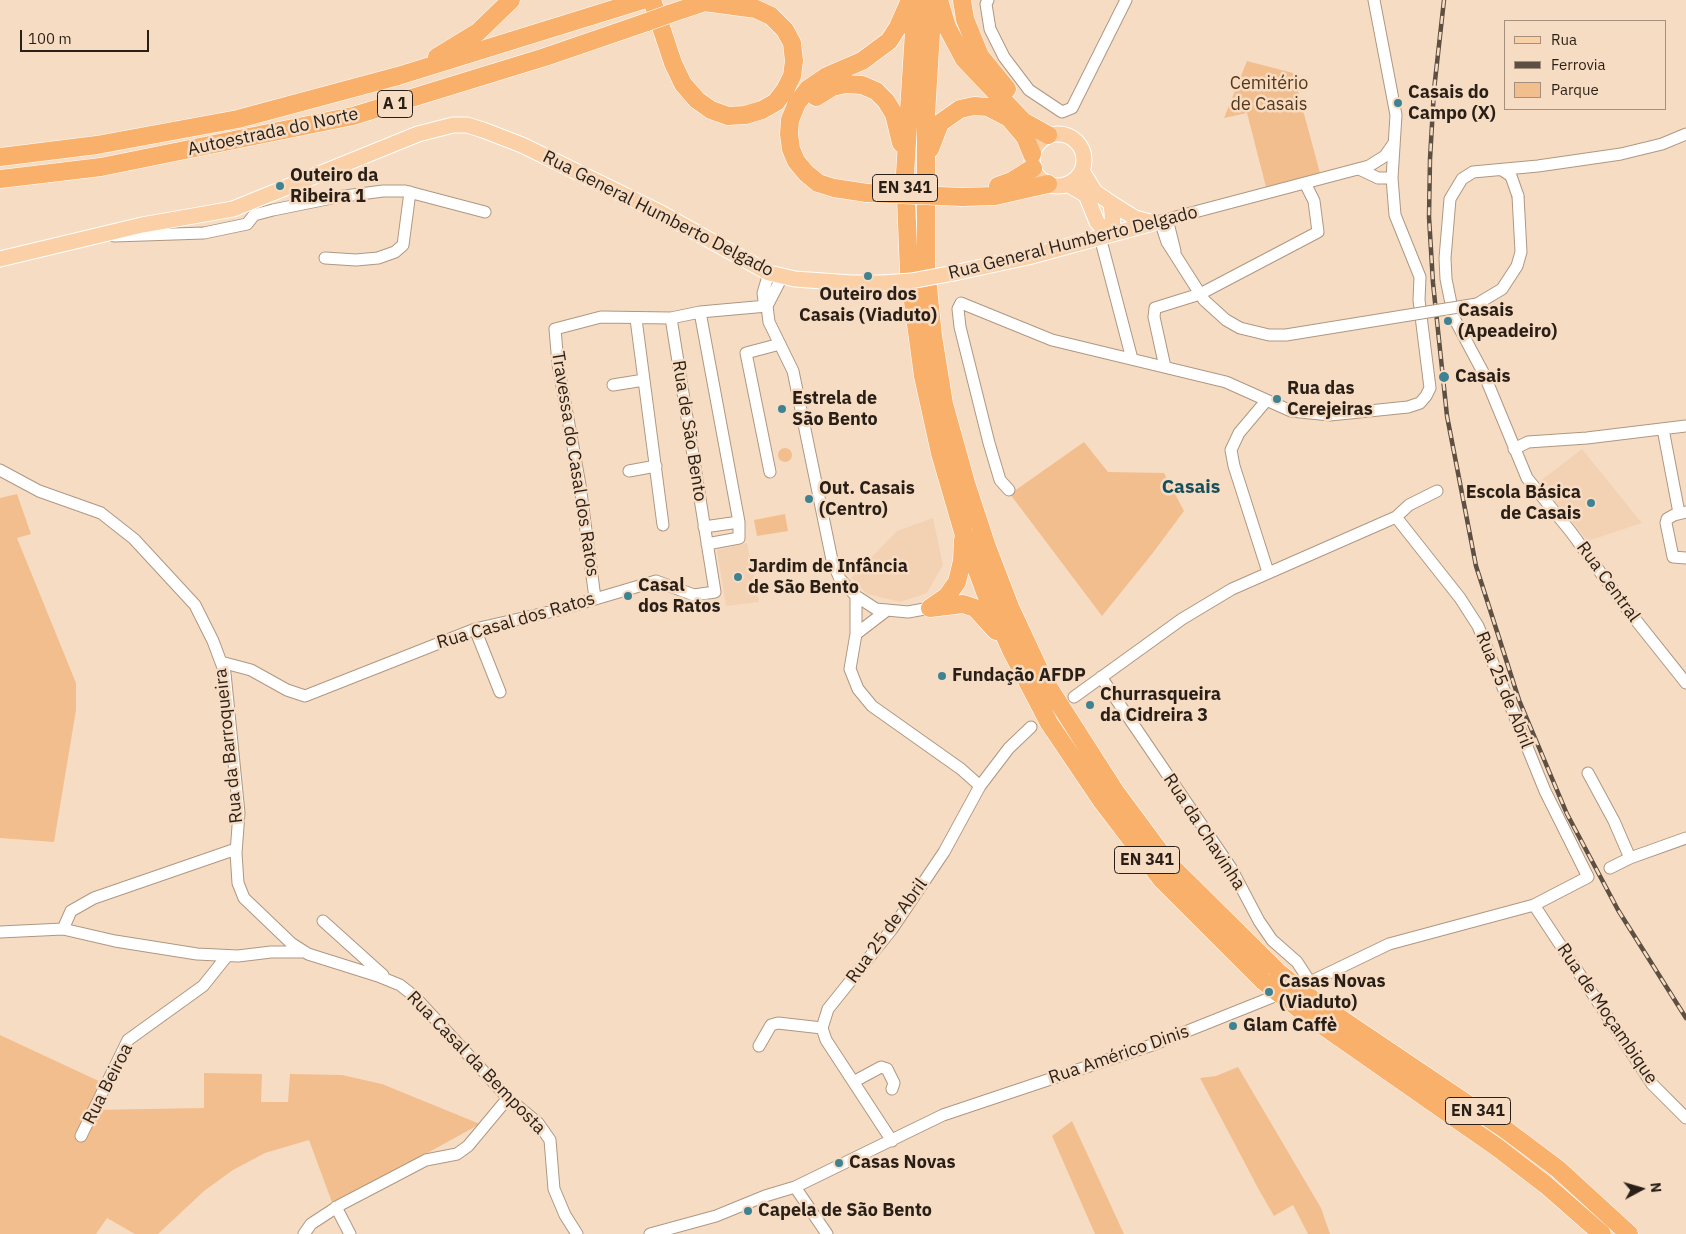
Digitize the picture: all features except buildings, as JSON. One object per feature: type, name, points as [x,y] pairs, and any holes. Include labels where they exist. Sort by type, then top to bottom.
[{"type":"highway","points":[[398,76],[450,50],[478,32],[511,0]]},
{"type":"highway","points":[[645,0],[683,84],[697,100],[711,110],[728,116],[762,110],[776,102],[792,76],[794,61],[792,43],[785,30],[771,16],[756,9],[708,1]]},
{"type":"highway","name":"Autoestrada do Norte","points":[[0,157],[97,145],[238,119],[398,76],[645,0]]},
{"type":"highway","points":[[910,0],[898,27],[888,41],[862,61],[827,76],[808,89],[797,103],[790,120],[788,134],[796,161],[818,183],[834,188],[962,192],[995,196],[1048,184]]},
{"type":"highway","name":"EN 341","points":[[916,0],[905,174],[909,272],[923,376],[940,453],[963,532],[985,592],[1011,650],[1049,723],[1101,800],[1162,880],[1271,976],[1316,1002],[1514,1136],[1558,1169],[1629,1234]]},
{"type":"highway","name":"EN 341","points":[[933,0],[924,174],[926,268],[933,336],[944,404],[966,484],[987,547],[1025,643],[1064,714],[1115,791],[1170,864],[1299,1009],[1505,1153],[1546,1184],[1602,1234]]},
{"type":"highway","points":[[940,0],[947,27],[964,59],[1023,120],[1052,134]]},
{"type":"highway","points":[[962,0],[964,19],[984,62],[1013,96],[1052,134]]},
{"type":"highway","name":"Autoestrada do Norte","points":[[0,179],[101,167],[353,116],[545,57],[708,1]]},
{"type":"highway","points":[[868,188],[823,172],[813,164],[805,153],[801,138],[801,123],[806,107],[819,94],[832,86],[846,84],[862,85],[876,91],[886,100],[894,114],[900,132],[905,174]]},
{"type":"highway","points":[[924,174],[930,148],[940,123],[960,109],[974,106],[988,107],[1009,118],[1022,132],[1032,161],[1004,184],[962,192]]},
{"type":"highway","points":[[930,608],[946,596],[957,582],[962,562],[963,532]]},
{"type":"highway","points":[[930,608],[963,604],[975,608],[983,614],[1011,650]]},
{"type":"main road","name":"Rua General Humberto Delgado","points":[[0,260],[142,226],[219,212],[253,209],[437,127],[467,125],[522,145],[620,192],[776,275],[851,283],[911,281],[1028,257],[1155,222]]},
{"type":"main road","points":[[1072,244],[1082,236],[1092,213],[1092,206],[1086,195],[1067,184],[1048,184],[1036,175],[1032,161],[1041,139],[1052,134],[1070,136],[1077,141],[1084,155],[1082,171],[1095,192],[1135,218],[1155,222]]},
{"type":"main road","points":[[1067,184],[1082,171]]},
{"type":"main road","points":[[1092,213],[1104,236],[1113,225],[1111,203]]},
{"type":"street","points":[[988,0],[986,4],[990,29],[1004,57],[1029,90],[1062,112],[1072,108],[1126,0]]},
{"type":"street","points":[[1009,490],[1000,480],[989,443],[960,327],[958,310],[960,303],[1052,340],[1226,382],[1291,411],[1330,415],[1408,407],[1420,403],[1426,396],[1430,388],[1420,300],[1420,277],[1398,226],[1394,204],[1392,174],[1395,142],[1395,103],[1374,0]]},
{"type":"street","name":"Rua Central","points":[[1686,134],[1662,144],[1622,154],[1473,172],[1462,179],[1450,199],[1445,258],[1446,279],[1454,318],[1484,374],[1527,478],[1571,532],[1627,609],[1686,683]]},
{"type":"street","name":"Rua General Humberto Delgado","points":[[1155,222],[1364,167],[1385,156],[1395,142]]},
{"type":"street","points":[[1364,167],[1378,178],[1392,174]]},
{"type":"street","points":[[1155,222],[1170,240],[1175,253],[1202,298],[1233,324],[1269,336],[1293,334],[1478,304],[1502,289],[1517,266],[1521,252],[1518,196],[1510,176],[1502,170]]},
{"type":"street","points":[[1165,367],[1154,317],[1155,308],[1202,298],[1318,232],[1314,201],[1305,183]]},
{"type":"street","points":[[253,209],[384,191],[410,192],[485,212]]},
{"type":"street","points":[[325,258],[356,260],[378,258],[395,252],[403,245],[410,192]]},
{"type":"street","points":[[1170,240],[1185,215]]},
{"type":"street","points":[[1155,222],[1170,240]]},
{"type":"street","points":[[1104,236],[1132,359]]},
{"type":"street","points":[[776,275],[763,293],[769,322],[795,378],[832,560],[840,580],[856,596],[876,608],[886,611],[908,612],[930,608]]},
{"type":"street","points":[[662,524],[636,319],[671,318],[700,312],[767,306]]},
{"type":"street","points":[[700,312],[739,522],[740,538],[708,544]]},
{"type":"street","name":"Travessa do Casal dos Ratos","points":[[595,598],[580,485],[558,364],[555,329],[602,318],[636,319]]},
{"type":"street","name":"Rua de São Bento","points":[[671,318],[708,544]]},
{"type":"street","points":[[770,472],[746,353],[780,344]]},
{"type":"street","points":[[613,385],[644,380]]},
{"type":"street","points":[[1266,401],[1244,426],[1231,450],[1234,466],[1268,572]]},
{"type":"street","points":[[1514,448],[1528,442],[1686,426]]},
{"type":"street","points":[[1663,429],[1683,513],[1666,519],[1666,523],[1673,557],[1686,558]]},
{"type":"street","points":[[630,471],[656,466]]},
{"type":"street","name":"Rua da Barroqueira","points":[[0,470],[39,492],[101,514],[134,539],[195,605],[225,673],[239,813],[236,849],[238,882],[244,898],[291,944],[307,953]]},
{"type":"street","points":[[1074,697],[1182,619],[1232,589],[1396,518],[1409,505],[1437,491]]},
{"type":"street","name":"Rua 25 de Abril","points":[[1396,518],[1460,598],[1478,626],[1546,791],[1588,877]]},
{"type":"street","points":[[704,527],[739,522]]},
{"type":"street","name":"Rua Casal dos Ratos","points":[[221,662],[251,670],[287,690],[305,696],[475,629],[558,610],[656,581],[694,595],[715,592],[708,544]]},
{"type":"street","points":[[856,596],[856,634],[850,669],[858,689],[872,706],[960,769],[980,786]]},
{"type":"street","points":[[856,634],[886,611]]},
{"type":"street","points":[[856,615],[861,621],[870,622]]},
{"type":"street","points":[[475,629],[500,692]]},
{"type":"street","name":"Rua da Chavinha","points":[[1101,677],[1231,868],[1259,921],[1272,940],[1297,962],[1310,982]]},
{"type":"street","name":"Rua 25 de Abril","points":[[822,1028],[828,1009],[892,929],[944,852],[980,786],[1009,748],[1031,727]]},
{"type":"street","points":[[1588,773],[1614,821],[1630,858]]},
{"type":"street","points":[[1610,868],[1630,858],[1686,838]]},
{"type":"street","points":[[63,929],[72,911],[94,898],[236,849]]},
{"type":"street","name":"Rua Américo Dinis","points":[[650,1234],[716,1216],[765,1196],[795,1187],[943,1115],[1155,1044],[1310,982],[1389,944],[1534,905],[1588,877]]},
{"type":"street","name":"Rua de Moçambique","points":[[1534,905],[1652,1084],[1686,1118]]},
{"type":"street","points":[[324,920],[390,980]]},
{"type":"street","points":[[0,932],[63,929],[124,943],[197,954],[227,956],[307,953]]},
{"type":"street","name":"Rua Casal da Bemposta","points":[[307,953],[400,985],[414,996],[508,1098],[538,1123],[550,1140],[554,1189],[565,1215],[577,1234]]},
{"type":"street","name":"Rua Beiroa","points":[[81,1136],[128,1040],[203,986],[227,956]]},
{"type":"street","points":[[759,1046],[771,1026],[778,1023],[822,1028],[826,1040],[855,1081],[892,1141]]},
{"type":"street","points":[[855,1081],[876,1068],[885,1068],[894,1083],[892,1089]]},
{"type":"street","points":[[304,1234],[311,1224],[336,1207],[426,1160],[457,1154],[468,1146],[508,1098]]},
{"type":"street","points":[[795,1187],[827,1234]]},
{"type":"street","points":[[336,1207],[350,1234]]},
{"type":"shaded area","name":"Escola Básica de Casais","points":[[1582,449],[1642,523],[1588,541],[1539,482]]},
{"type":"shaded area","points":[[933,518],[943,565],[927,593],[900,602],[867,594],[851,578],[897,531]]},
{"type":"shaded area","name":"Jardim de Infância de São Bento","points":[[747,543],[759,602],[726,606],[717,550]]},
{"type":"green space","name":"Cemitério de Casais","points":[[1247,61],[1293,73],[1320,173],[1266,187],[1247,113],[1224,118]]},
{"type":"green space","points":[[1084,442],[1108,472],[1164,473],[1184,511],[1102,616],[1010,494]]},
{"type":"green space","points":[[785,448],[790,450],[792,455],[790,460],[785,462],[780,460],[778,455],[780,450]]},
{"type":"green space","points":[[17,494],[31,534],[17,538],[76,683],[76,710],[54,842],[0,838],[0,498]]},
{"type":"green space","points":[[785,514],[788,531],[757,536],[754,520]]},
{"type":"green space","points":[[0,1035],[103,1083],[90,1110],[204,1108],[204,1073],[262,1074],[261,1102],[288,1102],[290,1074],[342,1075],[382,1084],[480,1124],[333,1205],[309,1140],[265,1153],[233,1170],[204,1191],[158,1234],[135,1234],[107,1218],[96,1234],[0,1234]]},
{"type":"green space","points":[[1238,1067],[1321,1208],[1330,1234],[1308,1234],[1293,1205],[1274,1216],[1259,1190],[1200,1078],[1216,1076]]},
{"type":"green space","points":[[1072,1121],[1124,1234],[1095,1234],[1052,1136]]},
{"type":"railway","points":[[1444,0],[1434,90],[1429,217],[1433,283],[1447,416],[1476,566],[1519,700],[1567,814],[1618,910],[1686,1018]]},
{"type":"place","name":"Casais do Campo (X)","points":[[1398,103]]},
{"type":"place","name":"Outeiro da Ribeira 1","points":[[280,186]]},
{"type":"place","name":"Outeiro dos Casais (Viaduto)","points":[[868,276]]},
{"type":"place","name":"Casais (Apeadeiro)","points":[[1448,321]]},
{"type":"place","name":"Casais","points":[[1444,377]]},
{"type":"place","name":"Rua das Cerejeiras","points":[[1277,399]]},
{"type":"place","name":"Estrela de São Bento","points":[[782,409]]},
{"type":"place","name":"Out. Casais (Centro)","points":[[809,499]]},
{"type":"place","name":"Escola Básica de Casais","points":[[1591,503]]},
{"type":"place","name":"Jardim de Infância de São Bento","points":[[738,577]]},
{"type":"place","name":"Casal dos Ratos","points":[[628,596]]},
{"type":"place","name":"Fundação AFDP","points":[[942,676]]},
{"type":"place","name":"Churrasqueira da Cidreira 3","points":[[1090,705]]},
{"type":"place","name":"Casas Novas (Viaduto)","points":[[1269,992]]},
{"type":"place","name":"Glam Caffè","points":[[1233,1026]]},
{"type":"place","name":"Casas Novas","points":[[839,1163]]},
{"type":"place","name":"Capela de São Bento","points":[[748,1211]]},
{"type":"district","name":"Casais","points":[[1191,488]]}]
